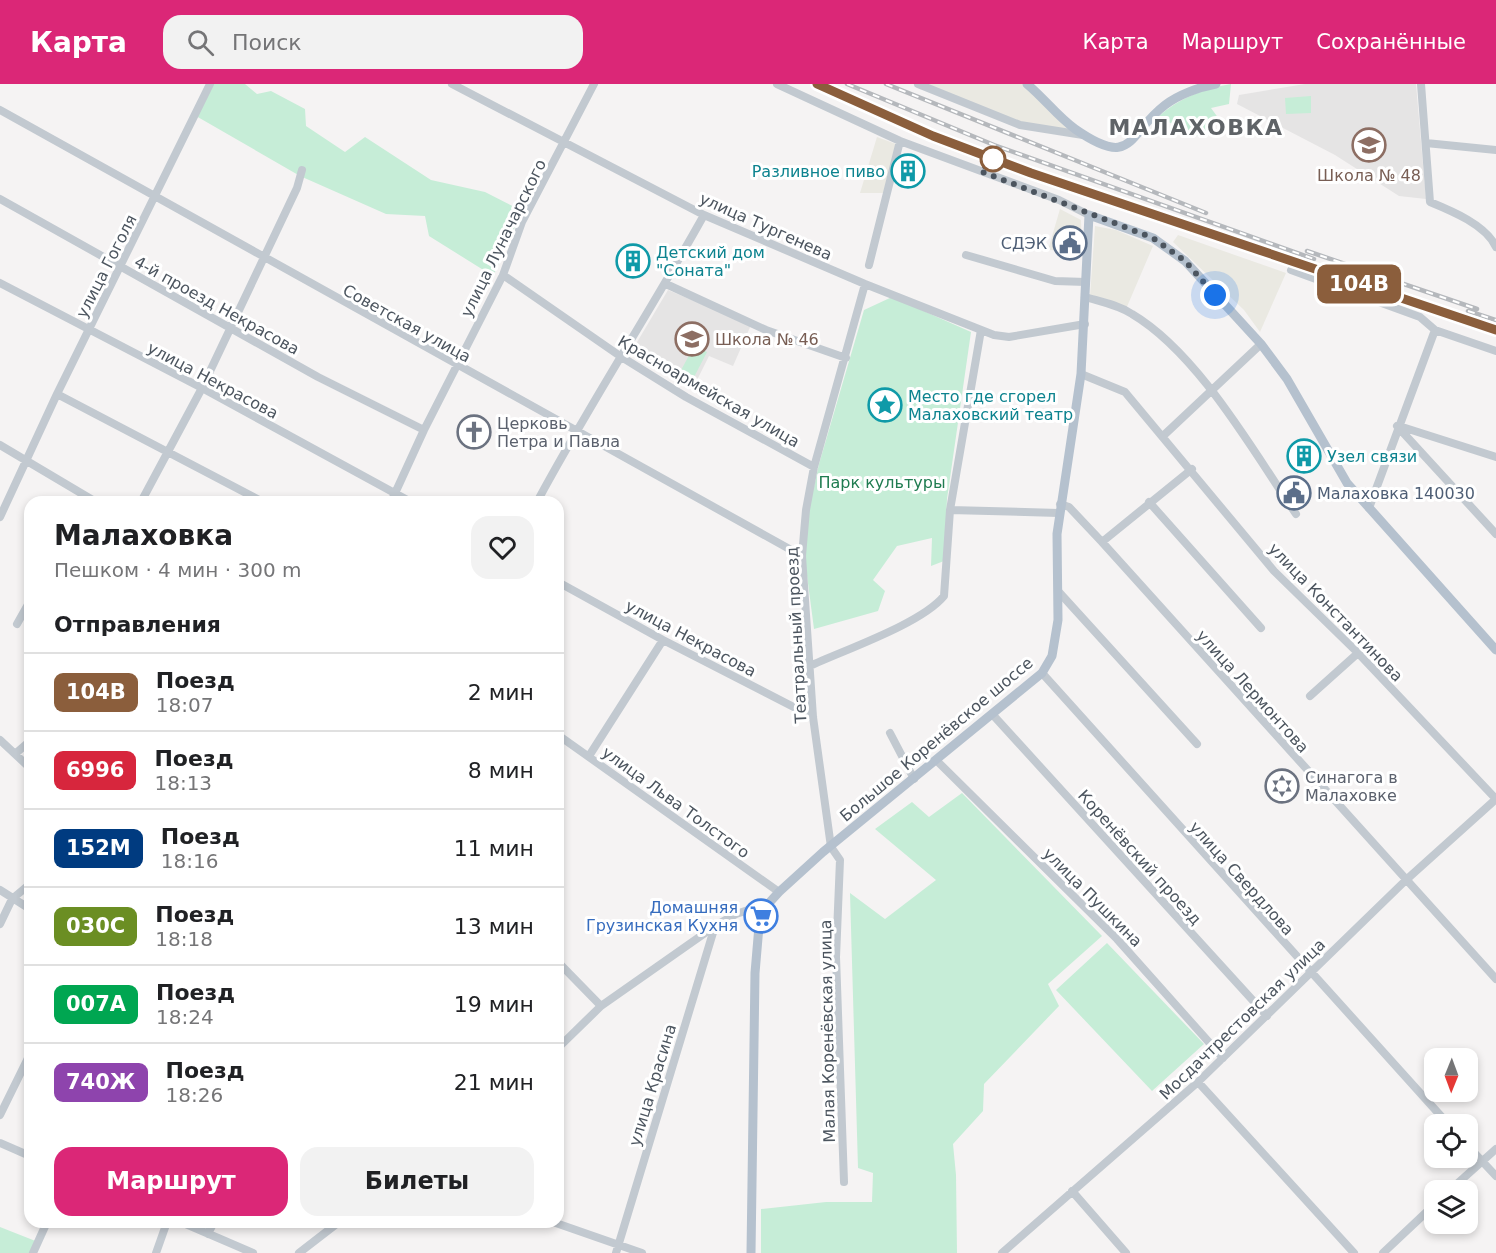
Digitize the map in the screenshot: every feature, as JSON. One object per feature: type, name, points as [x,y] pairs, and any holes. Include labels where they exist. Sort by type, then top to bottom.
[{"type":"main road","points":[[1027,84],[1070,125],[1085,135],[1115,147],[1126,146],[1164,105],[1209,85]]},
{"type":"main road","points":[[1089,215],[1142,233],[1185,261],[1262,344],[1287,379],[1347,483],[1496,650]]},
{"type":"main road","name":"Большое Коренёвское шоссе","points":[[751,1253],[755,973],[758,936],[769,903],[831,847],[993,716],[1042,673],[1055,646],[1060,509],[1081,374],[1089,215]]},
{"type":"street","name":"улица Гоголя","points":[[0,517],[88,330],[122,267],[210,84]]},
{"type":"street","name":"улица Тургенева","points":[[452,84],[704,215],[865,284],[981,330],[1009,337],[1085,324]]},
{"type":"street","name":"улица Луначарского","points":[[396,494],[424,430],[503,275],[522,222],[594,84]]},
{"type":"street","points":[[777,84],[900,141],[1059,200],[1089,215]]},
{"type":"street","points":[[918,84],[1020,125],[1085,135]]},
{"type":"street","points":[[1421,84],[1430,202],[1448,209],[1491,236],[1496,247]]},
{"type":"street","name":"Советская улица","points":[[0,110],[456,366],[576,429],[802,556]]},
{"type":"street","points":[[869,265],[900,141]]},
{"type":"street","points":[[1426,143],[1496,150]]},
{"type":"street","points":[[144,496],[231,329],[262,258],[297,188],[303,170]]},
{"type":"street","name":"4-й проезд Некрасова","points":[[0,199],[231,329],[424,430]]},
{"type":"street","points":[[540,496],[576,429],[666,284],[704,215]]},
{"type":"street","points":[[966,255],[1055,281],[1086,282]]},
{"type":"street","points":[[1291,270],[1420,317],[1435,330],[1496,351]]},
{"type":"street","name":"Красноармейская улица","points":[[503,275],[620,356],[686,397],[814,467]]},
{"type":"street","name":"улица Некрасова","points":[[0,283],[202,388],[400,496]]},
{"type":"street","points":[[666,284],[766,330],[846,358]]},
{"type":"street","name":"Театральный проезд","points":[[831,847],[813,717],[802,556],[814,467],[865,284]]},
{"type":"street","points":[[1085,297],[1116,306],[1133,314],[1173,348],[1211,390],[1296,514]]},
{"type":"street","points":[[810,666],[903,624],[938,603],[944,596],[950,510],[981,330]]},
{"type":"street","points":[[1369,508],[1397,426],[1435,330]]},
{"type":"street","points":[[1163,436],[1262,344]]},
{"type":"street","name":"улица Константинова","points":[[1081,374],[1125,392],[1192,469],[1274,571],[1358,654],[1496,799]]},
{"type":"street","points":[[57,394],[251,496]]},
{"type":"street","points":[[1397,426],[1496,457]]},
{"type":"street","points":[[1397,426],[1496,534]]},
{"type":"street","points":[[0,445],[27,460],[79,496]]},
{"type":"street","points":[[1102,542],[1192,469]]},
{"type":"street","points":[[1149,502],[1261,628]]},
{"type":"street","name":"улица Лермонтова","points":[[1060,509],[1070,507],[1496,980]]},
{"type":"street","points":[[950,510],[1060,509]]},
{"type":"street","name":"улица Некрасова","points":[[564,585],[663,640],[813,717]]},
{"type":"street","points":[[1058,591],[1197,744]]},
{"type":"street","points":[[17,624],[24,612]]},
{"type":"street","points":[[589,756],[663,640]]},
{"type":"street","points":[[1310,696],[1358,654]]},
{"type":"street","name":"улица Свердлова","points":[[1042,673],[1439,1114]]},
{"type":"street","name":"Коренёвский проезд","points":[[993,716],[1267,1016]]},
{"type":"street","points":[[890,733],[914,779]]},
{"type":"street","name":"улица Льва Толстого","points":[[564,739],[779,892]]},
{"type":"street","points":[[0,740],[24,762]]},
{"type":"street","points":[[15,754],[24,746]]},
{"type":"street","name":"улица Пушкина","points":[[937,761],[1117,939],[1223,1058]]},
{"type":"street","name":"Мосдачтрестовская улица","points":[[1002,1253],[1198,1082],[1406,880],[1496,799]]},
{"type":"street","name":"Малая Коренёвская улица","points":[[831,847],[840,860],[836,957],[844,1182]]},
{"type":"street","points":[[0,924],[12,899],[24,889]]},
{"type":"street","points":[[0,890],[24,906]]},
{"type":"street","points":[[564,1042],[602,1006],[715,926],[736,914],[769,903]]},
{"type":"street","name":"улица Красина","points":[[617,1249],[715,926]]},
{"type":"street","points":[[564,968],[602,1006]]},
{"type":"street","points":[[0,1115],[24,1065]]},
{"type":"street","points":[[1198,1082],[1354,1253]]},
{"type":"street","points":[[0,1143],[24,1153]]},
{"type":"street","points":[[1460,1180],[1496,1149]]},
{"type":"street","points":[[1478,1157],[1496,1176]]},
{"type":"street","points":[[1072,1191],[1126,1253]]},
{"type":"street","points":[[1383,1253],[1424,1214]]},
{"type":"street","points":[[564,1227],[617,1249],[642,1253]]},
{"type":"street","points":[[33,1253],[44,1228]]},
{"type":"street","points":[[156,1253],[165,1228]]},
{"type":"street","points":[[194,1228],[253,1253]]},
{"type":"street","points":[[208,1234],[211,1228]]},
{"type":"street","points":[[299,1253],[331,1228]]},
{"type":"shaded area","points":[[925,84],[1023,84],[1072,132],[1020,124]]},
{"type":"shaded area","name":"Школа № 48","points":[[1305,84],[1416,84],[1426,199],[1399,196],[1335,155],[1237,104],[1239,95]]},
{"type":"shaded area","points":[[877,137],[896,144],[885,193],[860,193]]},
{"type":"shaded area","points":[[1060,209],[1081,220],[1082,251],[1048,250]]},
{"type":"shaded area","points":[[1095,226],[1116,230],[1153,246],[1126,309],[1090,296]]},
{"type":"shaded area","points":[[1178,235],[1286,273],[1260,332],[1244,310],[1173,242]]},
{"type":"shaded area","name":"Школа № 46","points":[[668,290],[751,325],[733,366],[709,356],[693,388],[630,354]]},
{"type":"green space","points":[[211,84],[245,84],[257,94],[271,91],[305,109],[306,126],[345,152],[365,137],[431,180],[485,192],[522,211],[493,276],[429,236],[425,216],[386,214],[300,176],[196,116]]},
{"type":"green space","points":[[1231,84],[1229,104],[1211,108],[1219,119],[1200,137],[1158,117],[1192,95]]},
{"type":"green space","points":[[1311,96],[1311,113],[1286,114],[1285,98]]},
{"type":"green space","name":"Парк культуры","points":[[892,297],[971,332],[947,499],[944,561],[931,566],[932,538],[897,546],[873,580],[885,591],[878,611],[814,629],[806,568],[806,522],[819,464],[864,310]]},
{"type":"green space","points":[[694,346],[707,352],[692,381],[679,374]]},
{"type":"green space","points":[[962,793],[1102,936],[1048,984],[1059,1006],[984,1084],[983,1111],[953,1144],[956,1175],[957,1253],[761,1253],[761,1209],[826,1202],[872,1202],[873,1173],[858,1168],[850,893],[885,919],[936,880],[875,829],[912,802],[929,817]]},
{"type":"green space","points":[[1107,943],[1204,1044],[1152,1091],[1056,990]]},
{"type":"green space","points":[[0,1227],[38,1242],[33,1253],[0,1253]]},
{"type":"railway","points":[[817,84],[933,136],[1031,173],[1496,330]]},
{"type":"railway","points":[[847,84],[994,145],[1314,259]]},
{"type":"railway","points":[[886,84],[1206,213]]},
{"type":"railway","points":[[1307,251],[1477,309]]},
{"type":"railway","points":[[1468,311],[1496,320]]},
{"type":"train","name":"104В","points":[[817,84],[970,151],[1496,330]]},
{"type":"place","name":"Школа № 48","points":[[1369,145]]},
{"type":"place","name":"Разливное пиво","points":[[908,171]]},
{"type":"place","name":"СДЭК","points":[[1070,243]]},
{"type":"place","name":"Детский дом \"Соната\"","points":[[633,261]]},
{"type":"place","name":"Школа № 46","points":[[692,339]]},
{"type":"place","name":"Место где сгорел Малаховский театр","points":[[885,405]]},
{"type":"place","name":"Церковь Петра и Павла","points":[[474,432]]},
{"type":"place","name":"Узел связи","points":[[1304,456]]},
{"type":"place","name":"Малаховка 140030","points":[[1294,493]]},
{"type":"place","name":"Синагога в Малаховке","points":[[1282,786]]},
{"type":"place","name":"Домашняя Грузинская Кухня","points":[[761,916]]},
{"type":"district","name":"МАЛАХОВКА","points":[[1196,127]]},
{"type":"route","points":[[993,159],[980,171],[1153,238],[1185,261],[1215,295]]}]
